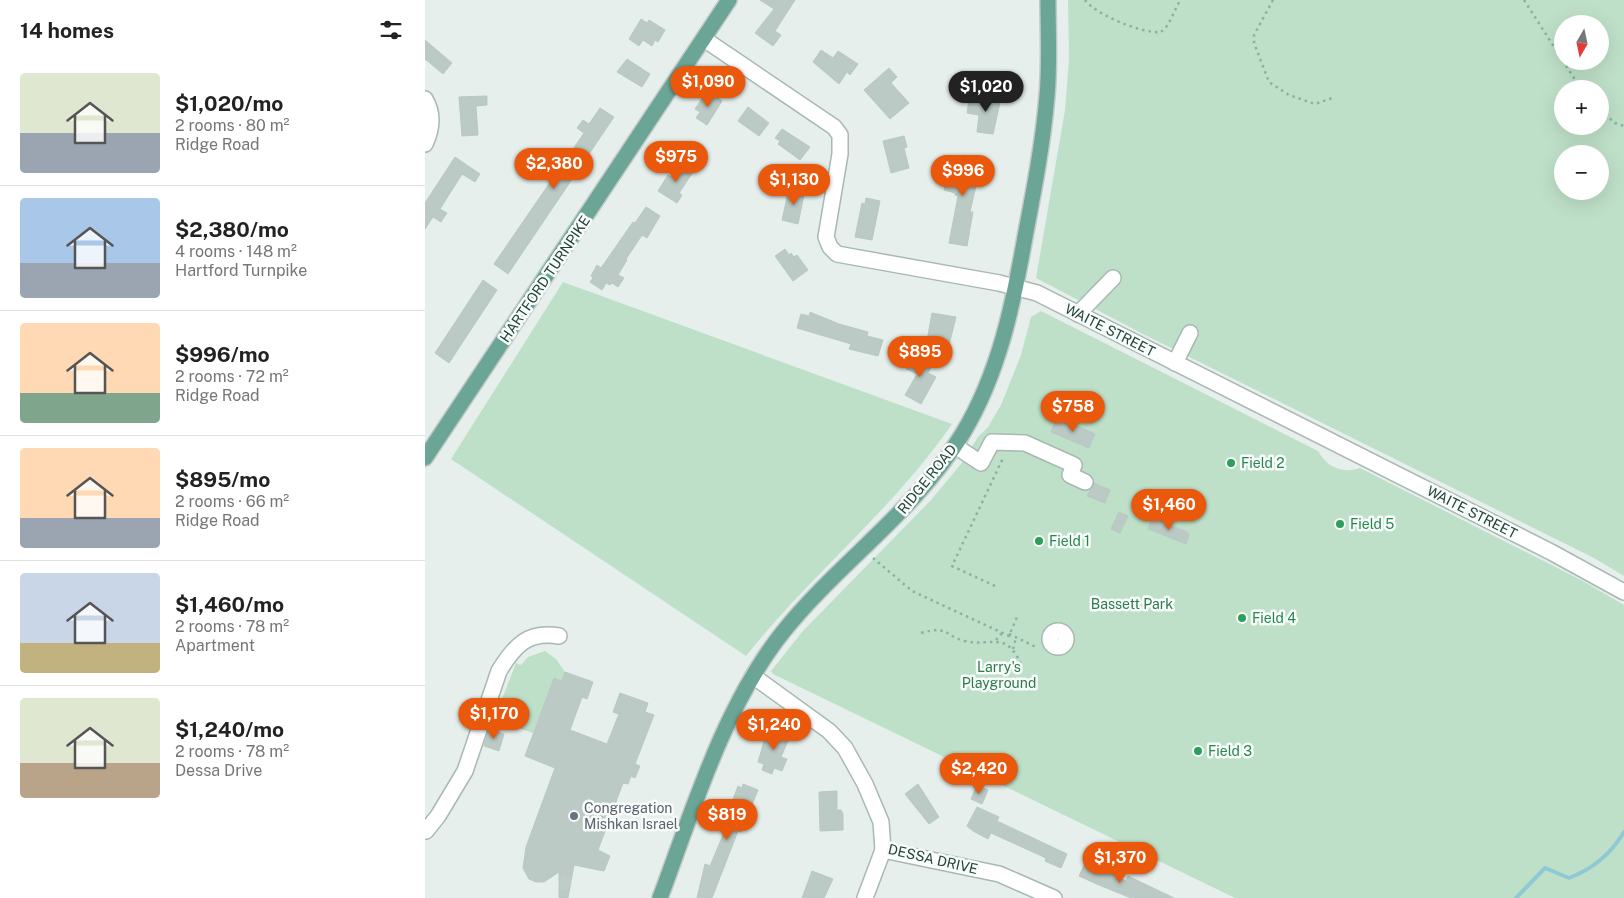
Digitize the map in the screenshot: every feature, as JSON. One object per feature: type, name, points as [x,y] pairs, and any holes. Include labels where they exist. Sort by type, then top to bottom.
[{"type":"main road","name":"HARTFORD TURNPIKE","points":[[426,453],[729,0]]},
{"type":"main road","name":"RIDGE ROAD","points":[[661,898],[721,740],[753,676],[785,630],[913,499],[955,446],[969,423],[993,372],[1010,316],[1016,288],[1045,113],[1048,76],[1048,0]]},
{"type":"street","name":"WAITE STREET","points":[[704,39],[827,122],[840,135],[840,154],[826,237],[830,247],[837,254],[1037,293],[1574,564],[1624,592]]},
{"type":"street","points":[[425,99],[432,118],[431,133],[425,144]]},
{"type":"street","points":[[1077,314],[1113,278]]},
{"type":"street","points":[[1175,363],[1190,333]]},
{"type":"street","points":[[955,446],[981,463],[991,442],[1010,441],[1025,443],[1074,465],[1070,475],[1085,482]]},
{"type":"street","points":[[426,831],[438,816],[465,771],[496,680],[507,658],[516,647],[530,637],[544,633],[559,636]]},
{"type":"street","name":"DESSA DRIVE","points":[[753,676],[822,726],[845,748],[865,784],[881,822],[883,850],[999,874],[1054,898]]},
{"type":"street","points":[[865,898],[883,850]]},
{"type":"path","points":[[1085,0],[1102,14],[1152,34],[1161,32],[1168,25],[1180,0]]},
{"type":"path","points":[[1273,0],[1254,35],[1254,43],[1269,82],[1289,95],[1315,104],[1335,97]]},
{"type":"path","points":[[1524,0],[1575,80]]},
{"type":"path","points":[[1609,118],[1615,123],[1624,126]]},
{"type":"path","points":[[995,586],[952,566],[1010,441]]},
{"type":"path","points":[[873,558],[912,591],[1036,647]]},
{"type":"path","points":[[1009,634],[1017,617]]},
{"type":"path","points":[[921,633],[941,630],[962,640],[980,643],[995,640],[1003,633]]},
{"type":"path","points":[[1013,649],[1016,638]]},
{"type":"path","points":[[995,640],[1013,649],[1021,664]]},
{"type":"green space","points":[[1068,0],[1624,0],[1624,576],[1594,558],[1143,334],[1036,278],[1065,110],[1069,59]]},
{"type":"green space","points":[[563,282],[952,424],[904,485],[771,626],[746,656],[451,459]]},
{"type":"green space","name":"Bassett Park","points":[[1041,311],[1318,451],[1330,465],[1347,470],[1360,468],[1581,580],[1624,605],[1624,898],[1235,898],[773,674],[771,671],[802,632],[931,500],[961,464],[978,437],[988,427],[1001,405],[1021,355],[1031,317]]},
{"type":"green space","points":[[545,651],[556,659],[565,672],[562,681],[554,678],[533,733],[518,728],[512,716],[497,712],[516,663],[521,665],[528,657]]},
{"type":"building","points":[[760,0],[795,0],[775,31],[781,35],[773,46],[755,33],[774,9]]},
{"type":"building","points":[[641,19],[647,23],[649,20],[665,30],[658,42],[655,40],[652,46],[643,40],[639,46],[629,39]]},
{"type":"building","points":[[425,40],[452,63],[443,74],[425,59]]},
{"type":"building","points":[[821,50],[833,58],[838,51],[858,64],[850,75],[847,72],[839,84],[813,62]]},
{"type":"building","points":[[627,59],[650,74],[642,87],[617,72]]},
{"type":"building","points":[[889,68],[897,77],[891,83],[909,103],[890,119],[864,90]]},
{"type":"building","points":[[707,91],[722,101],[707,125],[696,118],[700,112],[695,109]]},
{"type":"building","points":[[982,95],[1001,98],[993,134],[977,132],[979,115],[967,113],[969,101],[980,103]]},
{"type":"building","points":[[487,96],[487,105],[476,106],[478,135],[462,136],[459,97]]},
{"type":"building","points":[[748,107],[769,123],[759,136],[738,121]]},
{"type":"building","points":[[600,108],[614,117],[508,274],[494,264],[584,133],[577,128],[583,120],[589,124]]},
{"type":"building","points":[[782,129],[810,147],[800,160],[778,144],[780,141],[775,138]]},
{"type":"building","points":[[904,136],[907,147],[904,148],[909,168],[891,173],[883,141]]},
{"type":"building","points":[[963,155],[982,159],[970,212],[973,212],[967,246],[949,243],[958,196],[955,193],[944,190],[948,171],[957,173]]},
{"type":"building","points":[[455,157],[480,174],[475,182],[462,174],[440,209],[447,213],[441,222],[433,217],[425,229],[425,203]]},
{"type":"building","points":[[680,163],[693,172],[679,193],[682,195],[677,203],[658,191],[668,175],[671,177]]},
{"type":"building","points":[[792,187],[803,190],[802,195],[804,195],[798,224],[782,220],[788,193],[791,194]]},
{"type":"building","points":[[866,198],[880,201],[872,240],[855,237],[862,203],[865,204]]},
{"type":"building","points":[[646,207],[660,216],[647,238],[642,235],[626,259],[618,275],[624,278],[618,287],[612,283],[610,285],[606,283],[602,290],[590,282],[593,278],[591,276],[597,265],[601,268],[633,222],[635,223]]},
{"type":"building","points":[[785,249],[789,255],[791,253],[794,257],[797,255],[808,270],[793,281],[775,256]]},
{"type":"building","points":[[483,280],[497,290],[449,363],[435,353]]},
{"type":"building","points":[[810,312],[839,324],[868,332],[867,336],[883,340],[878,356],[849,349],[851,344],[797,328],[801,314],[809,316]]},
{"type":"building","points":[[932,313],[956,317],[949,345],[927,341]]},
{"type":"building","points":[[916,351],[927,358],[925,361],[932,365],[928,373],[936,377],[921,404],[905,395],[917,374],[906,369]]},
{"type":"building","points":[[1057,417],[1095,434],[1089,448],[1051,432]]},
{"type":"building","points":[[1094,483],[1110,490],[1105,503],[1087,496]]},
{"type":"building","points":[[1119,512],[1128,516],[1120,533],[1111,529]]},
{"type":"building","points":[[1152,518],[1187,532],[1189,535],[1186,544],[1148,529]]},
{"type":"building","name":"Congregation Mishkan Israel","points":[[565,672],[593,682],[587,699],[582,697],[570,730],[607,744],[619,714],[613,712],[620,693],[648,703],[645,712],[654,715],[635,764],[640,766],[635,778],[631,776],[628,784],[623,783],[598,850],[610,856],[604,871],[574,865],[568,898],[559,898],[559,872],[544,882],[536,882],[529,879],[523,868],[526,847],[555,768],[525,756],[554,678],[562,681]]},
{"type":"building","points":[[768,728],[790,736],[781,757],[787,759],[782,771],[774,768],[772,774],[762,770],[764,764],[758,762]]},
{"type":"building","points":[[489,729],[504,734],[499,751],[484,746]]},
{"type":"building","points":[[743,784],[758,790],[741,832],[738,831],[712,898],[697,898],[705,864],[710,866],[736,804],[732,802],[738,786],[742,788]]},
{"type":"building","points":[[918,784],[939,817],[929,824],[905,794]]},
{"type":"building","points":[[977,785],[988,790],[982,804],[971,799]]},
{"type":"building","points":[[837,791],[837,810],[841,810],[843,814],[843,830],[820,831],[819,792]]},
{"type":"building","points":[[977,807],[999,817],[997,821],[1067,854],[1061,868],[1045,861],[1046,858],[991,833],[988,839],[973,831],[967,826]]},
{"type":"building","points":[[1086,861],[1126,881],[1128,876],[1174,898],[1131,898],[1099,885],[1079,876]]},
{"type":"building","points":[[812,871],[833,879],[824,898],[802,898]]},
{"type":"waterway","points":[[1516,898],[1545,868],[1569,878],[1586,870],[1601,860],[1624,832]]},
{"type":"tunnel","points":[[560,882],[570,884]]},
{"type":"place","name":"Field 2","points":[[1231,463]]},
{"type":"place","name":"Field 5","points":[[1340,524]]},
{"type":"place","name":"Field 1","points":[[1039,541]]},
{"type":"place","name":"Field 4","points":[[1242,618]]},
{"type":"place","name":"Field 3","points":[[1198,751]]},
{"type":"place","name":"Congregation Mishkan Israel","points":[[574,816]]},
{"type":"park label","name":"Larry's Playground","points":[[999,676]]}]
